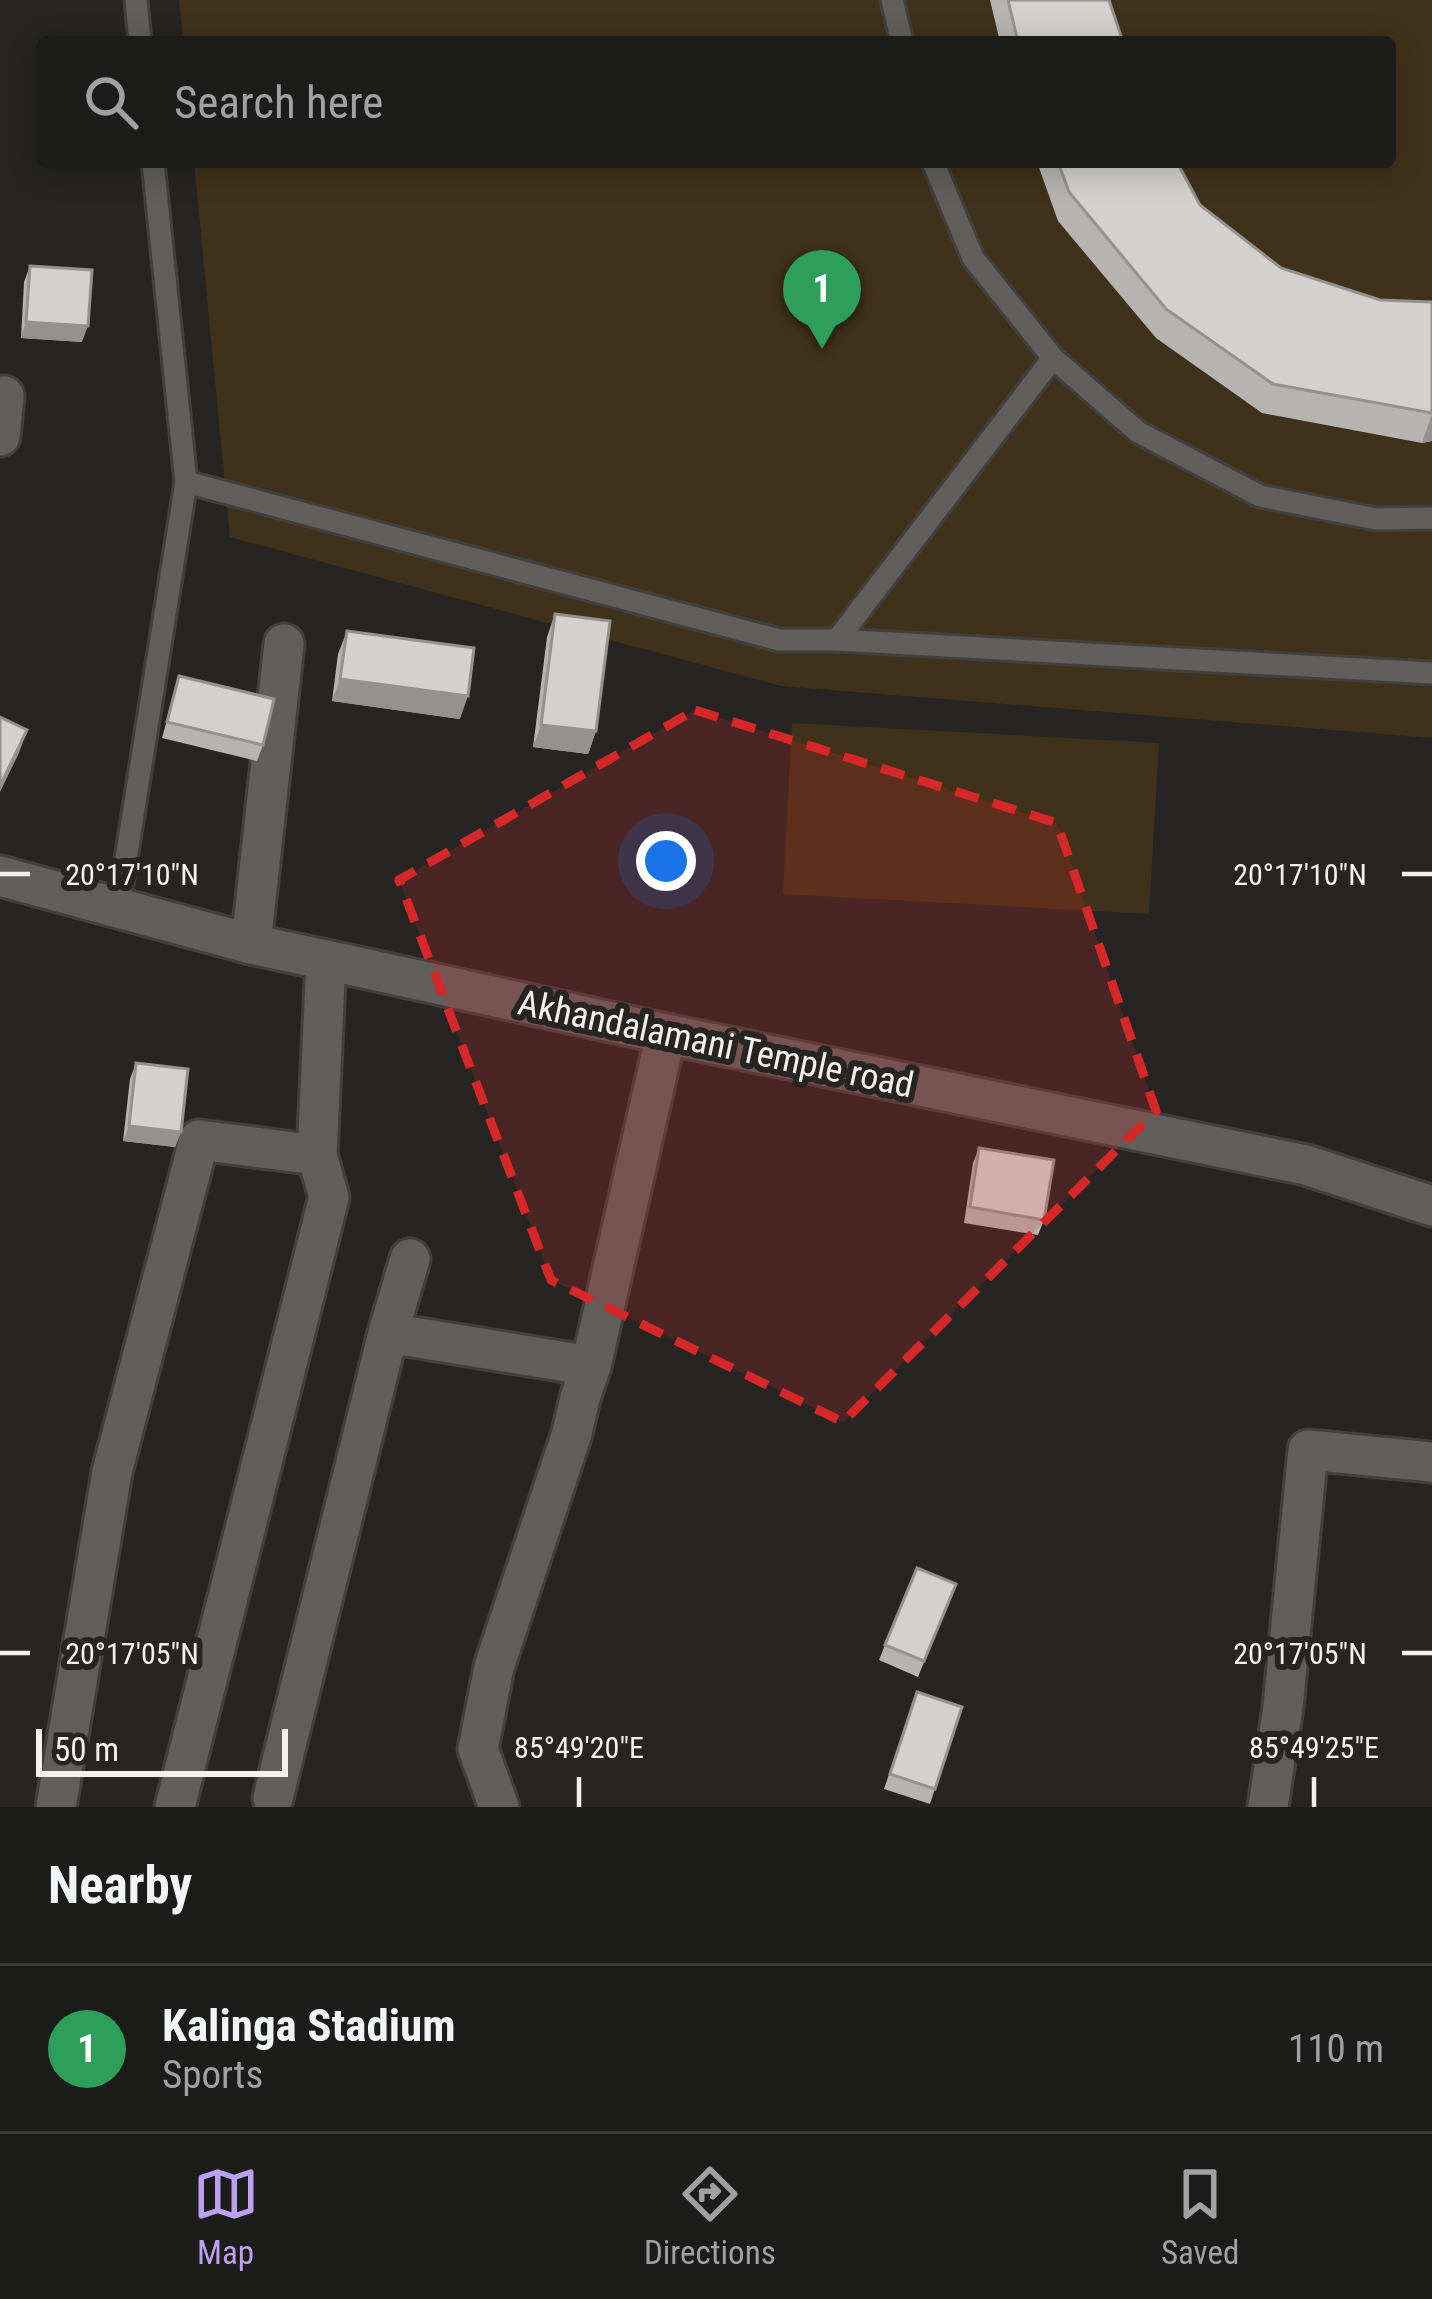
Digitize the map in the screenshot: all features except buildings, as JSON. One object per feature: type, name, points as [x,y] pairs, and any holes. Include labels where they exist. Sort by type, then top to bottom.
[{"type":"street","points":[[0,436],[4,395]]},
{"type":"street","points":[[251,944],[284,644]]},
{"type":"street","name":"Akhandalamani Temple road","points":[[0,876],[251,944],[1306,1165],[1432,1206]]},
{"type":"street","points":[[175,1807],[329,1197],[317,1155],[326,960]]},
{"type":"street","points":[[499,1807],[478,1749],[494,1667],[591,1366],[666,1034]]},
{"type":"street","points":[[56,1807],[112,1472],[199,1140],[317,1155]]},
{"type":"street","points":[[273,1798],[410,1259]]},
{"type":"street","points":[[388,1333],[591,1366]]},
{"type":"street","points":[[1268,1807],[1308,1450],[1432,1462]]},
{"type":"lane","points":[[136,0],[139,36]]},
{"type":"lane","points":[[892,0],[901,36]]},
{"type":"lane","points":[[118,909],[186,482],[154,168]]},
{"type":"lane","points":[[936,168],[973,258],[1053,358],[1138,432],[1260,496],[1376,520],[1432,518]]},
{"type":"lane","points":[[837,640],[1053,358]]},
{"type":"lane","points":[[186,482],[779,640],[1432,673]]},
{"type":"highlighted area","points":[[695,710],[1057,823],[1156,1111],[843,1422],[551,1280],[399,880]]},
{"type":"shaded area","points":[[179,0],[1432,0],[1432,738],[781,686],[230,537],[195,168],[1396,168],[1396,36],[182,36]]},
{"type":"shaded area","points":[[792,723],[1159,743],[1149,914],[783,894]]},
{"type":"place","name":"Kalinga Stadium","points":[[822,349]]}]
